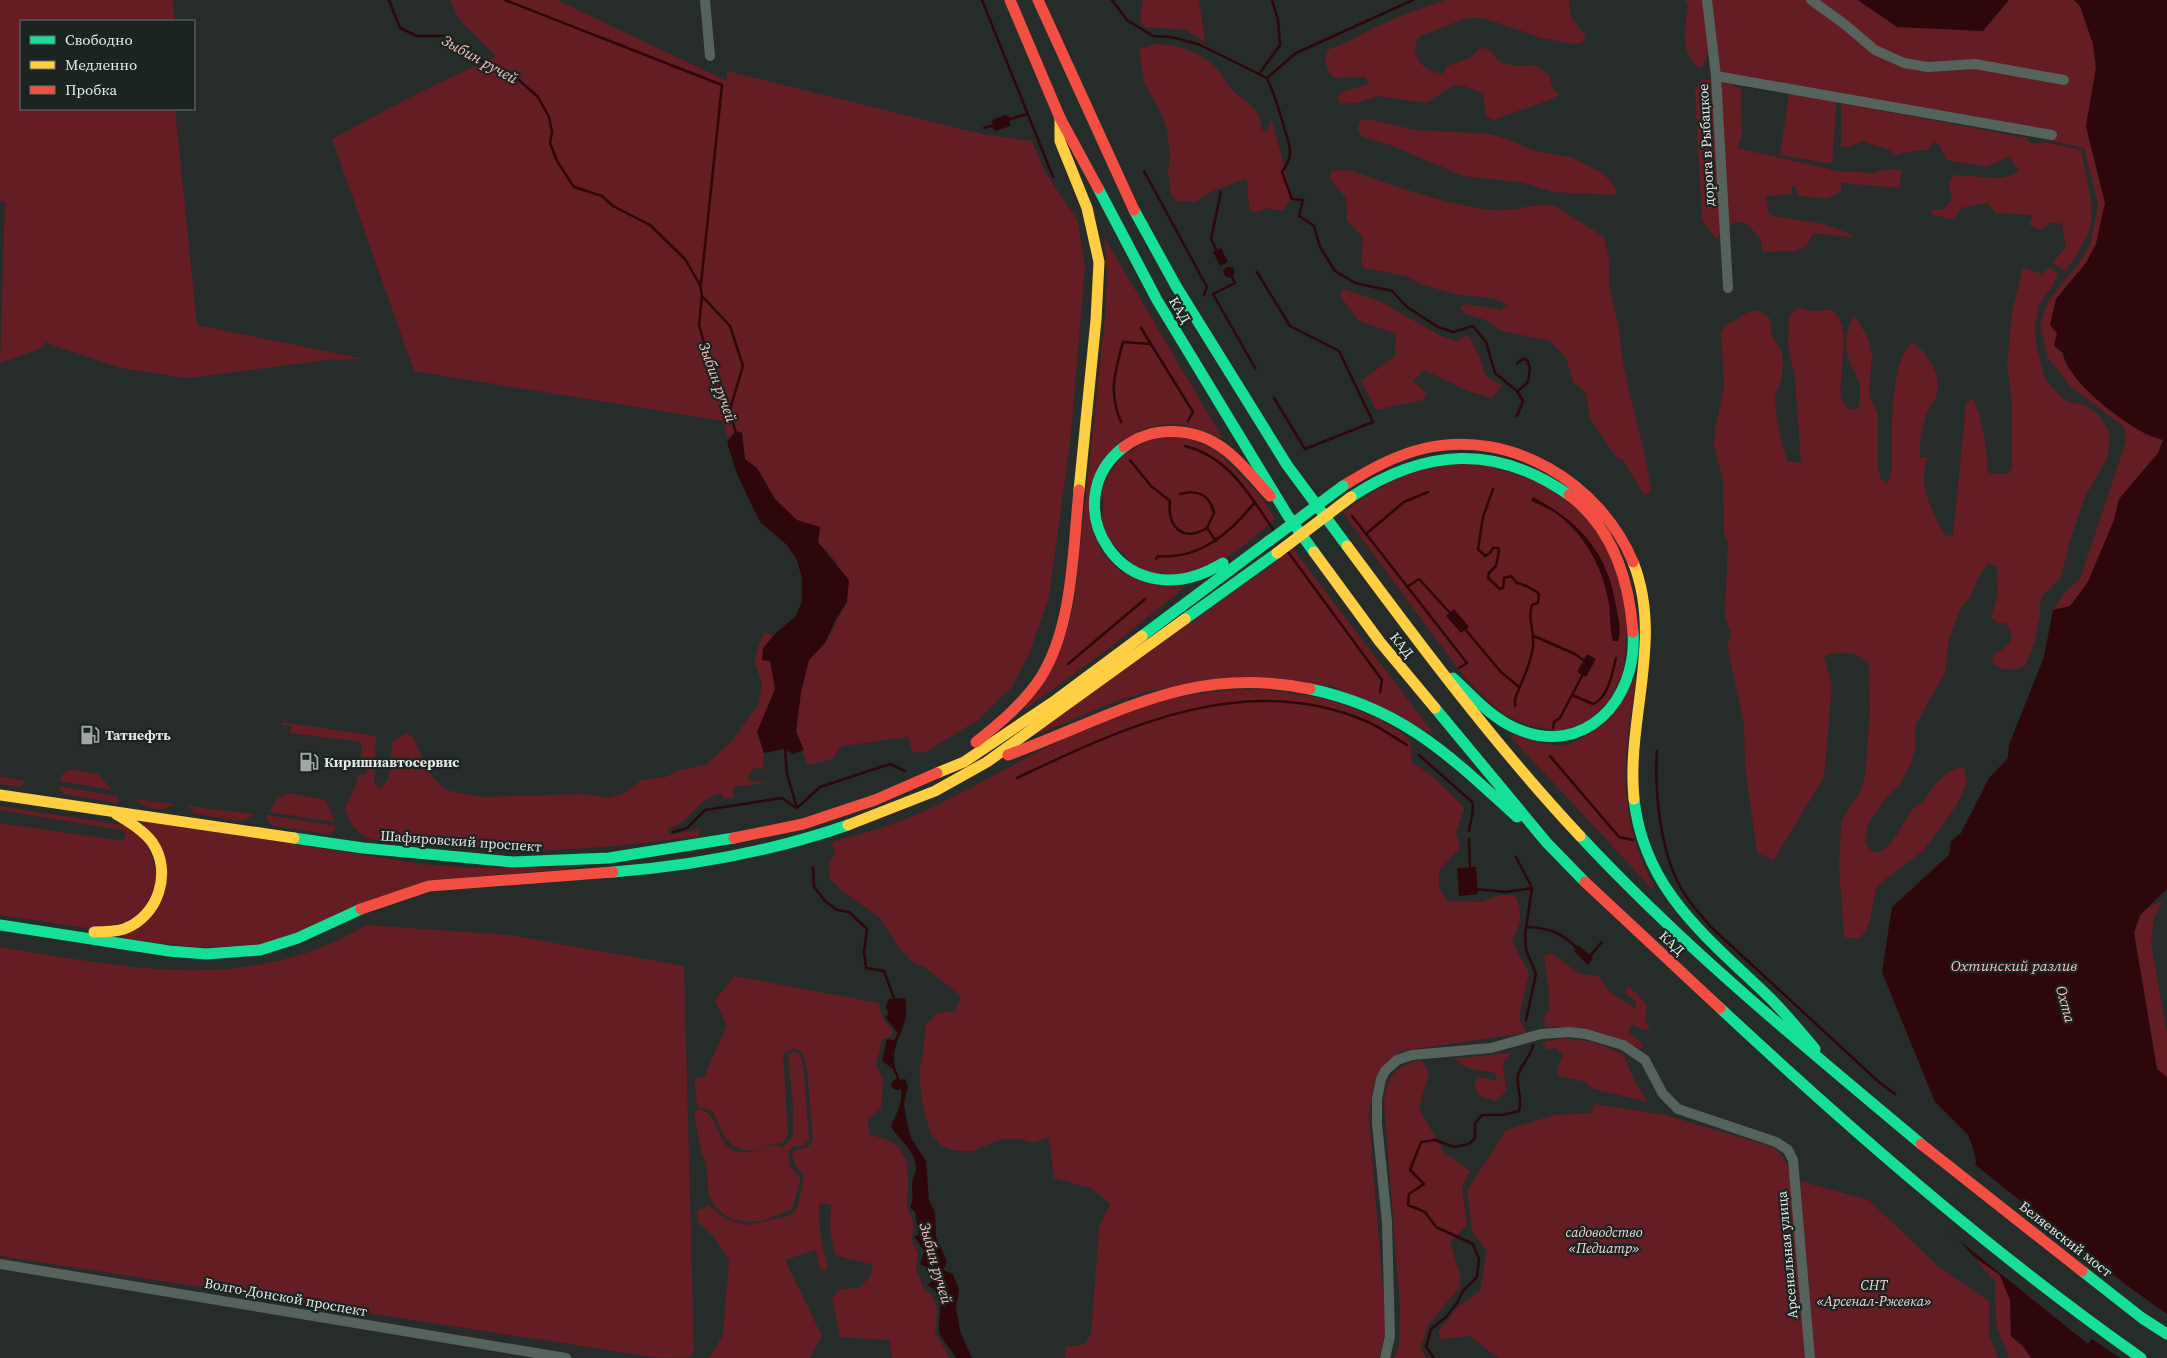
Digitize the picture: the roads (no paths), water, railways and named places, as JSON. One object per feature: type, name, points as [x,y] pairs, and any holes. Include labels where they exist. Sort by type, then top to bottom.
[{"type":"main road","name":"КАД","points":[[1010,0],[1060,118],[1157,300],[1288,516],[1380,642],[1547,843],[1595,892],[1767,1052],[1926,1191],[2097,1327],[2141,1358]]},
{"type":"main road","name":"КАД","points":[[1038,0],[1133,208],[1176,286],[1286,464],[1431,659],[1529,782],[1614,873],[1783,1030],[1824,1061],[1948,1166]]},
{"type":"main road","points":[[914,784],[1001,723],[1027,695],[1047,666],[1060,630],[1070,577],[1096,320],[1098,262],[1087,208],[1060,141],[1060,118]]},
{"type":"main road","points":[[1288,516],[1236,459],[1222,447],[1194,434],[1162,430],[1145,435],[1128,444],[1115,454],[1106,465],[1099,482],[1095,516],[1108,551],[1123,566],[1154,580],[1185,580],[1206,574],[1314,508],[1366,470],[1399,454],[1449,445],[1484,446],[1542,463],[1571,481],[1590,497],[1611,521],[1626,546],[1640,582],[1645,607],[1644,670],[1634,738],[1632,780],[1636,819],[1654,872],[1672,899],[1706,938],[1790,1018],[1824,1061]]},
{"type":"main road","points":[[0,925],[169,951],[206,954],[260,950],[298,938],[375,903],[429,886],[650,870],[772,847],[882,814],[935,791],[987,762],[1277,553],[1372,482],[1403,467],[1430,460],[1475,457],[1501,462],[1532,472],[1555,485],[1578,502],[1599,525],[1614,548],[1626,580],[1632,609],[1633,639],[1630,667],[1622,692],[1609,712],[1589,728],[1572,735],[1548,737],[1529,734],[1513,728],[1497,718],[1431,659]]},
{"type":"main road","points":[[914,784],[964,762],[1056,700],[1266,538]]},
{"type":"main road","points":[[987,762],[1038,745],[1113,711],[1162,694],[1223,684],[1262,683],[1300,687],[1330,692],[1358,702],[1429,740],[1547,843]]},
{"type":"main road","name":"Шафировский проспект","points":[[0,795],[430,856],[512,862],[558,862],[651,852],[719,842],[793,826],[874,800],[914,784]]},
{"type":"main road","points":[[60,934],[80,930],[100,933],[128,928],[146,917],[157,900],[162,875],[157,850],[144,832],[111,812]]},
{"type":"main road","name":"Беляевский мост","points":[[1948,1166],[2142,1318],[2167,1334]]},
{"type":"street","points":[[705,0],[710,56]]},
{"type":"street","name":"дорога в Рыбацкое","points":[[1707,0],[1716,76],[1728,288]]},
{"type":"street","points":[[1811,0],[1843,23],[1875,50],[1904,63],[1928,67],[1975,64],[2064,80]]},
{"type":"street","points":[[1716,76],[2052,135]]},
{"type":"street","name":"Арсенальная улица","points":[[1385,1358],[1390,1336],[1387,1222],[1377,1124],[1377,1099],[1381,1079],[1391,1064],[1412,1055],[1490,1048],[1541,1034],[1569,1032],[1586,1034],[1623,1045],[1645,1060],[1663,1094],[1678,1109],[1776,1142],[1788,1150],[1793,1160],[1810,1358]]},
{"type":"street","name":"Волго-Донской проспект","points":[[0,1264],[566,1358]]},
{"type":"water","points":[[1858,0],[2009,0],[1983,31],[1897,27]]},
{"type":"water","name":"Охтинский разлив","points":[[2074,0],[2167,0],[2167,889],[2140,915],[2134,933],[2157,1069],[2167,1077],[2167,1358],[2031,1358],[2023,1346],[2011,1336],[2010,1300],[2000,1275],[1974,1257],[1953,1233],[1971,1184],[1976,1161],[1973,1148],[1968,1135],[1935,1102],[1882,972],[1892,907],[1949,855],[1951,841],[1961,833],[1989,778],[2008,758],[2009,745],[2044,657],[2053,610],[2070,606],[2088,582],[2114,520],[2119,499],[2158,453],[2163,440],[2134,427],[2096,399],[2074,376],[2063,353],[2054,346],[2057,333],[2050,325],[2056,299],[2086,263],[2096,244],[2105,203],[2086,126],[2096,68],[2093,44],[2080,6]]},
{"type":"water","points":[[1005,115],[1009,116],[1010,126],[996,131],[993,129],[992,120]]},
{"type":"water","points":[[1221,248],[1228,262],[1220,266],[1213,252]]},
{"type":"water","points":[[1229,266],[1235,272],[1229,278],[1223,272]]},
{"type":"water","points":[[736,431],[742,433],[745,459],[757,468],[775,499],[797,520],[820,527],[818,542],[849,580],[847,602],[836,619],[825,643],[809,660],[801,692],[796,732],[804,750],[793,754],[784,749],[764,753],[757,732],[775,689],[770,661],[762,660],[763,648],[774,635],[796,616],[802,601],[802,578],[797,560],[787,545],[760,522],[737,474],[727,442]]},
{"type":"water","points":[[1533,497],[1565,517],[1578,528],[1599,555],[1612,587],[1620,633],[1618,641],[1613,641],[1605,587],[1591,552],[1568,523],[1552,511],[1531,501]]},
{"type":"water","points":[[1454,609],[1469,627],[1461,633],[1446,616]]},
{"type":"water","points":[[1587,654],[1596,659],[1586,677],[1577,672]]},
{"type":"water","points":[[1476,867],[1478,894],[1459,896],[1457,868]]},
{"type":"water","points":[[1578,945],[1593,958],[1588,965],[1574,951]]},
{"type":"water","points":[[905,998],[906,1015],[895,1049],[894,1063],[900,1080],[905,1079],[908,1086],[904,1103],[906,1118],[911,1138],[926,1161],[929,1200],[935,1212],[936,1237],[947,1262],[943,1270],[953,1274],[959,1290],[956,1307],[960,1331],[972,1358],[956,1358],[940,1334],[940,1300],[934,1289],[927,1285],[936,1278],[928,1268],[920,1264],[924,1251],[914,1236],[919,1235],[915,1212],[910,1208],[912,1183],[916,1168],[915,1160],[891,1126],[899,1108],[901,1089],[896,1090],[891,1087],[892,1082],[897,1078],[893,1069],[882,1061],[887,1039],[894,1040],[898,1033],[885,1017],[888,1014],[886,1006],[889,999]]},
{"type":"waterway","name":"Зыбин ручей","points":[[389,0],[400,28],[417,36],[443,36],[466,55],[511,73],[538,97],[549,117],[552,132],[550,143],[557,161],[574,187],[602,196],[613,206],[650,225],[685,259],[700,285],[702,296],[699,325],[709,361],[726,396],[736,434]]},
{"type":"waterway","points":[[505,0],[722,85],[701,284]]},
{"type":"waterway","points":[[982,0],[1053,177]]},
{"type":"waterway","points":[[1112,0],[1127,20],[1153,36],[1171,37],[1198,44],[1267,78],[1277,102],[1290,150],[1289,160],[1282,172],[1292,199],[1303,200],[1299,216],[1314,226],[1320,247],[1335,271],[1355,283],[1392,291],[1407,307],[1438,327],[1453,332],[1473,326],[1486,342],[1495,373],[1517,391],[1523,401],[1517,416]]},
{"type":"waterway","points":[[1259,74],[1280,45],[1278,20],[1272,0]]},
{"type":"waterway","points":[[1267,78],[1296,53],[1413,0]]},
{"type":"waterway","points":[[1007,120],[1027,114]]},
{"type":"waterway","points":[[984,128],[995,125]]},
{"type":"waterway","points":[[1144,171],[1207,287],[1204,295]]},
{"type":"waterway","points":[[1218,253],[1211,239],[1221,192]]},
{"type":"waterway","points":[[1257,272],[1290,326],[1339,351],[1373,422],[1305,449],[1274,398]]},
{"type":"waterway","points":[[1231,275],[1235,283],[1213,294],[1255,368]]},
{"type":"waterway","points":[[702,296],[730,326],[743,366],[730,409]]},
{"type":"waterway","points":[[1141,328],[1193,412],[1188,421]]},
{"type":"waterway","points":[[1121,422],[1115,401],[1114,382],[1123,342],[1151,344]]},
{"type":"waterway","points":[[1517,363],[1523,359],[1527,360],[1530,368],[1528,382],[1518,391]]},
{"type":"waterway","points":[[1185,446],[1200,451],[1226,468],[1247,491],[1274,531]]},
{"type":"waterway","points":[[1130,460],[1151,486],[1170,501],[1171,518],[1178,530],[1190,534],[1207,528]]},
{"type":"waterway","points":[[1493,489],[1483,517],[1478,549],[1485,556],[1493,548],[1498,548],[1496,566],[1489,573],[1488,578],[1500,589],[1503,588],[1504,578],[1511,576],[1517,583],[1529,587],[1539,594],[1538,603],[1532,605],[1531,610],[1532,654],[1515,699],[1515,706]]},
{"type":"waterway","points":[[1366,534],[1404,502],[1428,492]]},
{"type":"waterway","points":[[1180,494],[1198,493],[1210,502],[1214,513],[1207,528],[1216,541]]},
{"type":"waterway","points":[[1156,559],[1158,556],[1173,556],[1201,549],[1236,524],[1255,502]]},
{"type":"waterway","points":[[1352,516],[1467,663],[1459,668]]},
{"type":"waterway","points":[[1288,552],[1382,680],[1380,692]]},
{"type":"waterway","points":[[1407,587],[1419,579],[1452,615]]},
{"type":"waterway","points":[[1068,664],[1145,599]]},
{"type":"waterway","points":[[1464,628],[1501,672],[1519,687]]},
{"type":"waterway","points":[[1534,636],[1575,654],[1586,662]]},
{"type":"waterway","points":[[1572,695],[1593,704],[1598,701],[1609,684],[1616,658]]},
{"type":"waterway","points":[[1553,728],[1554,722],[1560,718],[1583,674]]},
{"type":"waterway","points":[[1017,778],[1058,758],[1144,723],[1188,711],[1233,703],[1277,701],[1323,707],[1368,722],[1407,745]]},
{"type":"waterway","name":"Зыбин ручей","points":[[785,748],[787,774],[797,808]]},
{"type":"waterway","points":[[1657,751],[1656,767],[1660,822],[1668,858],[1674,874],[1688,899],[1712,928],[1880,1083],[1895,1094]]},
{"type":"waterway","points":[[1419,755],[1472,802],[1473,813],[1469,831]]},
{"type":"waterway","points":[[1550,756],[1619,837],[1633,840]]},
{"type":"waterway","points":[[797,808],[820,787],[890,764],[905,771]]},
{"type":"waterway","points":[[673,832],[687,828],[705,810],[782,798],[795,807]]},
{"type":"waterway","points":[[1469,839],[1470,869]]},
{"type":"waterway","points":[[1516,857],[1532,888],[1525,935],[1526,950],[1536,974],[1526,1020]]},
{"type":"waterway","name":"Зыбин ручей","points":[[813,867],[814,887],[825,901],[837,910],[849,912],[867,929],[864,952],[866,968],[884,971],[895,1001]]},
{"type":"waterway","points":[[1474,889],[1506,892],[1532,888]]},
{"type":"waterway","points":[[1526,927],[1541,928],[1554,932],[1578,949]]},
{"type":"waterway","points":[[1590,956],[1602,942]]},
{"type":"waterway","points":[[1434,1358],[1426,1347],[1431,1329],[1446,1317],[1457,1303],[1463,1291],[1477,1277],[1479,1259],[1473,1244],[1436,1227],[1425,1212],[1408,1205],[1409,1194],[1424,1184],[1410,1170],[1421,1142],[1435,1140],[1454,1147],[1469,1144],[1475,1138],[1475,1123],[1482,1115],[1502,1115],[1519,1111],[1518,1075],[1533,1045]]},
{"type":"place","name":"Татнефть","points":[[90,735]]},
{"type":"place","name":"Киришиавтосервис","points":[[309,762]]},
{"type":"water label","name":"Охта","points":[[2066,1004]]},
{"type":"park label","name":"садоводство «Педиатр»","points":[[1604,1240]]},
{"type":"park label","name":"СНТ «Арсенал-Ржевка»","points":[[1874,1294]]}]
